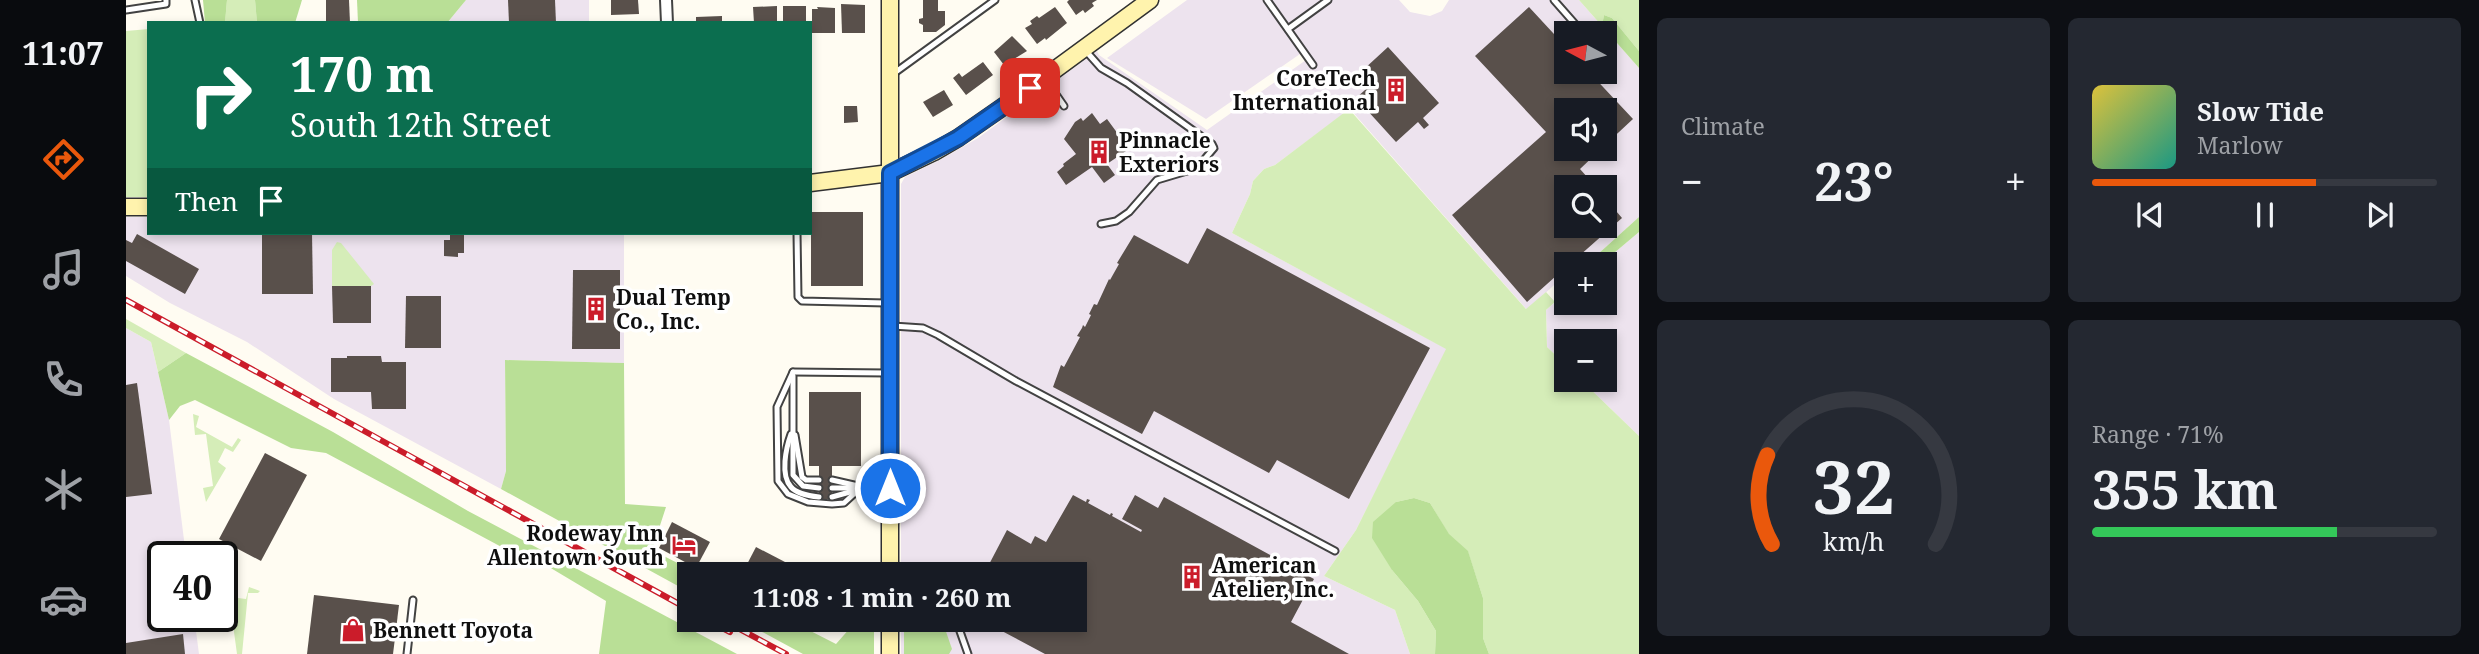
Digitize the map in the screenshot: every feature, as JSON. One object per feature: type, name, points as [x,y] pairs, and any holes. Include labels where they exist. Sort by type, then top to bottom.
[{"type":"street","points":[[666,0],[667,21]]},
{"type":"street","points":[[890,0],[891,562]]},
{"type":"street","points":[[812,183],[890,173],[958,138],[1150,0]]},
{"type":"street","points":[[126,208],[147,207]]},
{"type":"street","points":[[890,632],[890,654]]},
{"type":"lane","points":[[126,10],[166,4],[166,0]]},
{"type":"lane","points":[[195,0],[200,21]]},
{"type":"lane","points":[[890,76],[993,0]]},
{"type":"lane","points":[[1268,0],[1313,65]]},
{"type":"lane","points":[[1288,29],[1328,0]]},
{"type":"lane","points":[[1554,0],[1572,21]]},
{"type":"lane","points":[[1084,49],[1101,68],[1127,83],[1214,148],[1197,168],[1157,180],[1129,212],[1116,221],[1101,224]]},
{"type":"lane","points":[[1044,77],[1065,106]]},
{"type":"lane","points":[[797,235],[798,297],[803,301],[890,303]]},
{"type":"lane","points":[[890,326],[923,328],[939,335],[1016,381],[1335,551]]},
{"type":"lane","points":[[793,372],[890,373]]},
{"type":"lane","points":[[793,372],[793,475],[803,486],[819,488]]},
{"type":"lane","points":[[793,372],[777,407],[778,481],[788,494],[808,502],[820,503],[844,503],[856,492],[867,488]]},
{"type":"lane","points":[[793,428],[802,477],[806,480],[819,480]]},
{"type":"lane","points":[[793,428],[786,452],[788,480],[791,487],[797,491],[818,497]]},
{"type":"lane","points":[[832,480],[867,488]]},
{"type":"lane","points":[[832,488],[890,488]]},
{"type":"lane","points":[[832,497],[867,488]]},
{"type":"lane","points":[[407,654],[413,600]]},
{"type":"lane","points":[[960,632],[968,654]]},
{"type":"shaded area","points":[[466,0],[589,0],[589,21],[449,21]]},
{"type":"shaded area","points":[[1187,0],[1399,0],[1410,12],[1430,16],[1442,11],[1449,0],[1579,0],[1598,21],[1554,21],[1554,84],[1617,84],[1617,43],[1639,68],[1639,217],[1617,237],[1617,175],[1554,175],[1554,238],[1616,238],[1600,252],[1554,252],[1554,285],[1527,310],[1350,109],[1275,165],[1264,169],[1253,181],[1232,233],[1447,349],[1356,530],[1324,576],[1395,610],[1410,654],[901,654],[901,632],[1087,632],[1087,562],[901,562],[901,184],[905,177],[978,138],[1097,51],[1207,130],[1306,60],[1300,54],[1206,119],[1107,58]]},
{"type":"shaded area","points":[[126,217],[147,217],[147,235],[624,235],[624,363],[505,360],[506,471],[501,489],[334,399],[247,342],[170,303],[126,276]]},
{"type":"shaded area","points":[[1639,232],[1639,436],[1593,392],[1617,392],[1617,329],[1554,329],[1554,354],[1547,347],[1546,310],[1554,303],[1554,315],[1617,315],[1615,252]]},
{"type":"shaded area","points":[[126,328],[151,342],[169,420],[184,541],[147,541],[147,632],[196,632],[199,654],[126,654]]},
{"type":"green space","points":[[203,0],[227,0],[225,21],[205,21]]},
{"type":"green space","points":[[227,0],[255,0],[257,21],[225,21]]},
{"type":"green space","points":[[255,0],[302,0],[296,21],[257,21]]},
{"type":"green space","points":[[357,0],[466,0],[449,21],[358,21]]},
{"type":"green space","points":[[1579,0],[1639,0],[1639,51],[1617,21],[1604,15],[1603,21],[1598,21]]},
{"type":"green space","points":[[1604,15],[1614,21],[1603,21]]},
{"type":"green space","points":[[1617,24],[1639,51],[1639,68],[1617,43]]},
{"type":"green space","points":[[147,29],[147,197],[126,197],[126,31]]},
{"type":"green space","points":[[1349,109],[1526,309],[1546,292],[1554,301],[1546,310],[1547,347],[1554,354],[1554,392],[1593,392],[1639,436],[1639,654],[1489,654],[1483,638],[1483,598],[1468,552],[1449,535],[1430,503],[1414,498],[1396,502],[1392,570],[1418,601],[1436,631],[1435,654],[1410,654],[1395,610],[1324,576],[1356,530],[1446,349],[1232,233],[1253,181],[1264,169],[1275,165]]},
{"type":"green space","points":[[1639,217],[1639,232],[1615,252],[1600,252]]},
{"type":"green space","points":[[337,242],[341,243],[374,284],[332,286],[332,250]]},
{"type":"green space","points":[[126,319],[186,353],[158,372],[151,342],[126,328]]},
{"type":"green space","points":[[186,353],[333,432],[468,511],[677,622],[677,632],[696,632],[737,654],[599,654],[606,601],[544,564],[522,558],[326,453],[291,448],[195,400],[180,406],[169,420],[158,372]]},
{"type":"green space","points":[[505,360],[624,363],[625,504],[666,507],[652,550],[677,563],[677,585],[501,489],[506,471]]},
{"type":"green space","points":[[193,414],[199,416],[196,427],[232,447],[238,438],[241,440],[233,452],[225,448],[218,462],[226,468],[206,502],[203,488],[213,486],[206,434],[195,435]]},
{"type":"green space","points":[[1414,498],[1430,503],[1449,534],[1468,551],[1483,598],[1483,638],[1489,654],[1435,654],[1436,631],[1418,601],[1392,570],[1372,538],[1373,522],[1396,502]]},
{"type":"green space","points":[[249,587],[260,591],[248,593],[242,654],[237,654],[234,632],[238,632],[238,598],[246,599]]},
{"type":"green space","points":[[762,632],[812,632],[836,644],[847,632],[874,632],[874,654],[803,654]]},
{"type":"green space","points":[[904,632],[946,632],[952,649],[949,654],[904,654]]},
{"type":"building","points":[[326,0],[349,0],[350,21],[326,21]]},
{"type":"building","points":[[508,0],[555,0],[556,21],[509,21]]},
{"type":"building","points":[[611,0],[638,0],[639,14],[611,15]]},
{"type":"building","points":[[923,0],[938,0],[938,11],[945,11],[945,25],[936,32],[923,32],[923,25],[919,23],[919,19],[923,18]]},
{"type":"building","points":[[1097,0],[1085,13],[1083,10],[1076,15],[1067,2]]},
{"type":"building","points":[[841,4],[865,5],[865,33],[842,33]]},
{"type":"building","points":[[777,6],[777,21],[754,21],[753,7]]},
{"type":"building","points":[[783,6],[806,6],[806,21],[783,21]]},
{"type":"building","points":[[817,7],[835,8],[835,33],[812,33],[812,9],[818,9]]},
{"type":"building","points":[[1055,7],[1067,23],[1037,44],[1025,28],[1032,24],[1030,21],[1037,16],[1039,18]]},
{"type":"building","points":[[1529,7],[1554,34],[1554,84],[1600,84],[1613,98],[1554,98],[1554,161],[1588,161],[1580,169],[1585,175],[1554,175],[1554,238],[1599,238],[1584,252],[1554,252],[1554,278],[1527,302],[1452,215],[1546,132],[1475,56]]},
{"type":"building","points":[[722,16],[722,21],[696,21],[696,17]]},
{"type":"building","points":[[1012,36],[1027,51],[1004,65],[994,52]]},
{"type":"building","name":"CoreTech International","points":[[1388,47],[1439,103],[1423,118],[1429,125],[1424,129],[1418,122],[1396,142],[1356,98],[1374,82],[1363,70]]},
{"type":"building","points":[[983,62],[993,75],[966,95],[953,78],[959,73],[962,77]]},
{"type":"building","points":[[944,90],[953,105],[933,117],[923,102]]},
{"type":"building","points":[[1617,102],[1633,119],[1617,134]]},
{"type":"building","points":[[844,106],[857,106],[858,122],[844,123]]},
{"type":"building","name":"Pinnacle Exteriors","points":[[1092,113],[1100,124],[1107,119],[1129,149],[1107,164],[1115,175],[1104,183],[1092,167],[1066,185],[1057,172],[1076,154],[1064,139],[1075,122],[1081,118],[1083,121]]},
{"type":"building","points":[[812,212],[863,212],[863,286],[811,286]]},
{"type":"building","points":[[1207,228],[1430,348],[1349,499],[1277,460],[1269,473],[1154,411],[1142,434],[1053,387],[1061,365],[1064,367],[1080,337],[1077,336],[1083,325],[1085,327],[1094,304],[1097,305],[1134,235],[1188,264]]},
{"type":"building","points":[[137,234],[199,269],[185,294],[126,261],[126,240],[132,243]]},
{"type":"building","points":[[262,235],[312,235],[313,294],[262,294]]},
{"type":"building","points":[[450,235],[464,235],[464,253],[458,253],[458,257],[444,256],[444,240],[450,240]]},
{"type":"building","name":"Dual Temp Co., Inc.","points":[[573,270],[620,270],[620,349],[572,349]]},
{"type":"building","points":[[332,286],[371,286],[371,323],[333,323]]},
{"type":"building","points":[[406,296],[441,296],[441,348],[405,348]]},
{"type":"building","points":[[381,356],[382,362],[406,362],[406,409],[372,409],[371,392],[331,392],[331,358]]},
{"type":"building","points":[[137,383],[152,494],[126,497],[126,385]]},
{"type":"building","points":[[809,392],[861,392],[861,466],[832,466],[832,499],[819,499],[819,466],[809,466]]},
{"type":"building","points":[[265,453],[307,475],[261,561],[238,549],[238,541],[219,539]]},
{"type":"building","name":"American Atelier, Inc.","points":[[1073,495],[1086,502],[1087,499],[1090,500],[1088,503],[1110,515],[1113,514],[1112,516],[1141,532],[1142,530],[1122,519],[1135,495],[1158,508],[1164,497],[1314,579],[1291,622],[1349,654],[1045,654],[1004,632],[1087,632],[1087,562],[990,562],[1007,530],[1031,544],[1035,536],[1046,542]]},
{"type":"building","name":"Rodeway Inn Allentown South","points":[[672,522],[710,542],[699,562],[685,562],[659,548]]},
{"type":"building","points":[[756,547],[785,562],[748,562]]},
{"type":"building","name":"Bennett Toyota","points":[[314,595],[399,605],[393,654],[307,654]]},
{"type":"building","points":[[183,634],[185,654],[126,654],[126,643]]},
{"type":"railway","points":[[126,300],[677,603]]},
{"type":"railway","points":[[745,632],[786,654]]},
{"type":"place","name":"CoreTech International","points":[[1396,90]]},
{"type":"place","name":"Pinnacle Exteriors","points":[[1099,152]]},
{"type":"place","name":"Dual Temp Co., Inc.","points":[[596,309]]},
{"type":"place","name":"Rodeway Inn Allentown South","points":[[684,545]]},
{"type":"place","name":"American Atelier, Inc.","points":[[1192,577]]},
{"type":"place","name":"Bennett Toyota","points":[[353,630]]},
{"type":"route","points":[[890,488],[890,173],[958,138],[1030,88]]}]
